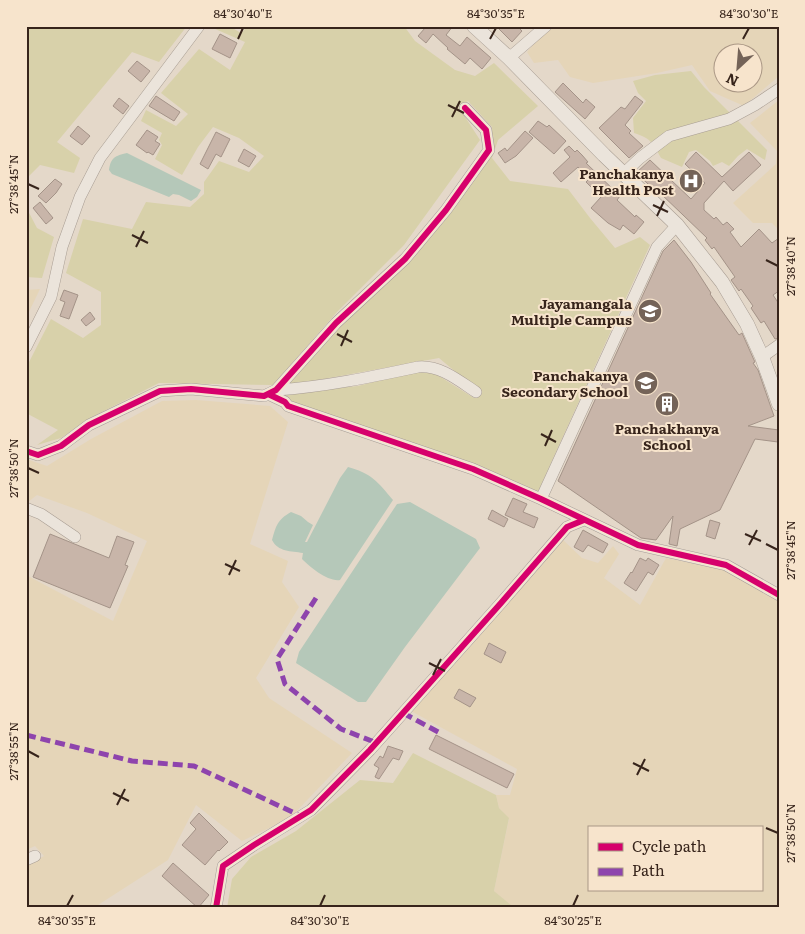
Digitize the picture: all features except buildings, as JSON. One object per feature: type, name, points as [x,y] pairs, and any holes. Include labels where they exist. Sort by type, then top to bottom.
[{"type":"street","points":[[26,347],[51,298],[62,246],[80,197],[100,158],[199,26]]},
{"type":"street","points":[[474,26],[509,58],[623,174],[677,225],[722,282],[747,324],[762,357],[779,404]]},
{"type":"street","points":[[509,58],[546,26]]},
{"type":"street","points":[[623,174],[640,158],[669,136],[729,119],[756,105],[779,89]]},
{"type":"street","points":[[272,392],[336,323],[405,259],[446,210],[490,150],[486,130],[465,108]]},
{"type":"street","points":[[541,499],[657,247],[677,225]]},
{"type":"street","points":[[762,357],[779,345]]},
{"type":"street","points":[[26,451],[38,455],[61,446],[90,424],[160,391],[191,390],[264,396],[272,392],[360,380],[427,366],[439,369],[476,392]]},
{"type":"street","points":[[272,392],[288,406],[473,469],[638,545],[726,565],[779,595]]},
{"type":"street","points":[[26,508],[41,514],[75,536]]},
{"type":"street","points":[[216,908],[223,866],[311,810],[370,750],[502,603],[567,527],[584,520]]},
{"type":"shaded area","points":[[26,26],[187,26],[159,62],[132,52],[57,142],[80,158],[74,173],[40,165],[26,179]]},
{"type":"shaded area","points":[[214,26],[229,26],[241,33],[248,26],[404,26],[415,41],[455,70],[475,76],[494,63],[538,106],[498,140],[492,158],[510,181],[568,189],[615,248],[640,237],[650,245],[538,493],[291,404],[278,394],[358,386],[400,375],[431,371],[474,398],[482,394],[439,358],[285,386],[336,327],[408,262],[491,154],[492,127],[468,101],[458,106],[480,140],[404,245],[337,312],[273,385],[159,383],[94,416],[61,438],[37,445],[58,430],[26,413],[26,368],[51,319],[83,338],[101,325],[101,292],[66,273],[83,219],[132,229],[146,202],[190,207],[204,194],[204,182],[219,161],[249,172],[264,156],[239,138],[213,127],[198,147],[182,175],[155,159],[162,145],[159,140],[162,133],[141,121],[146,110],[176,126],[188,114],[161,93],[199,49],[230,70],[245,42],[213,28]]},
{"type":"shaded area","points":[[556,26],[779,26],[779,76],[762,91],[762,42],[712,42],[712,92],[692,65],[657,73],[593,83],[570,77],[558,60],[534,63],[527,52],[539,38]]},
{"type":"shaded area","points":[[691,71],[704,87],[767,150],[765,160],[747,149],[729,166],[722,162],[713,166],[710,161],[696,150],[689,152],[682,167],[661,158],[650,141],[634,133],[633,118],[646,101],[638,93],[633,81],[655,75]]},
{"type":"shaded area","points":[[712,92],[760,92],[744,106]]},
{"type":"shaded area","points":[[779,100],[779,230],[772,223],[753,223],[733,203],[776,164],[777,151],[750,123]]},
{"type":"shaded area","points":[[127,153],[201,190],[197,197],[191,201],[179,195],[173,194],[169,197],[112,174],[109,170],[112,160],[117,156]]},
{"type":"shaded area","points":[[26,207],[37,228],[54,237],[42,278],[26,277]]},
{"type":"shaded area","points":[[40,289],[26,318],[26,290]]},
{"type":"shaded area","points":[[196,400],[270,406],[288,422],[250,544],[288,561],[282,582],[299,607],[256,678],[269,698],[352,753],[290,818],[242,841],[196,805],[168,860],[95,908],[26,908],[26,866],[44,856],[35,846],[26,850],[26,575],[113,621],[147,541],[87,513],[37,495],[28,502],[26,501],[26,459],[47,466],[91,439],[162,401]]},
{"type":"shaded area","points":[[348,467],[363,472],[374,479],[393,500],[340,580],[335,580],[319,573],[310,566],[302,559],[303,553],[281,549],[272,540],[278,524],[291,512],[301,516],[313,525],[305,542],[307,542],[340,478]]},
{"type":"shaded area","points":[[410,502],[476,539],[480,548],[366,702],[358,702],[296,663],[299,652],[397,504]]},
{"type":"shaded area","points":[[561,538],[582,558],[598,563],[613,546],[619,554],[604,578],[640,605],[666,558],[725,570],[779,602],[779,908],[510,908],[510,905],[494,891],[509,819],[499,808],[496,795],[510,795],[517,769],[411,711]]},
{"type":"shaded area","points":[[413,753],[496,795],[499,808],[509,818],[494,891],[511,905],[510,908],[227,908],[232,879],[251,857],[296,831],[360,780],[393,783]]},
{"type":"marked path","points":[[316,598],[277,659],[285,684],[341,729],[377,743]]},
{"type":"marked path","points":[[403,713],[440,733]]},
{"type":"marked path","points":[[26,735],[132,761],[194,766],[301,816]]},
{"type":"cycle path","points":[[26,451],[38,455],[61,446],[89,425],[160,391],[191,389],[264,396],[276,390],[336,323],[405,259],[446,210],[489,150],[486,130],[465,108]]},
{"type":"cycle path","points":[[268,394],[285,402],[288,406],[473,469],[638,545],[726,565],[779,595]]},
{"type":"cycle path","points":[[216,908],[223,866],[311,810],[370,750],[567,527],[584,520]]},
{"type":"place","name":"Panchakanya Health Post","points":[[691,181]]},
{"type":"place","name":"Jayamangala Multiple Campus","points":[[650,311]]},
{"type":"place","name":"Panchakanya Secondary School","points":[[646,383]]},
{"type":"place","name":"Panchakhanya School","points":[[667,404]]}]
